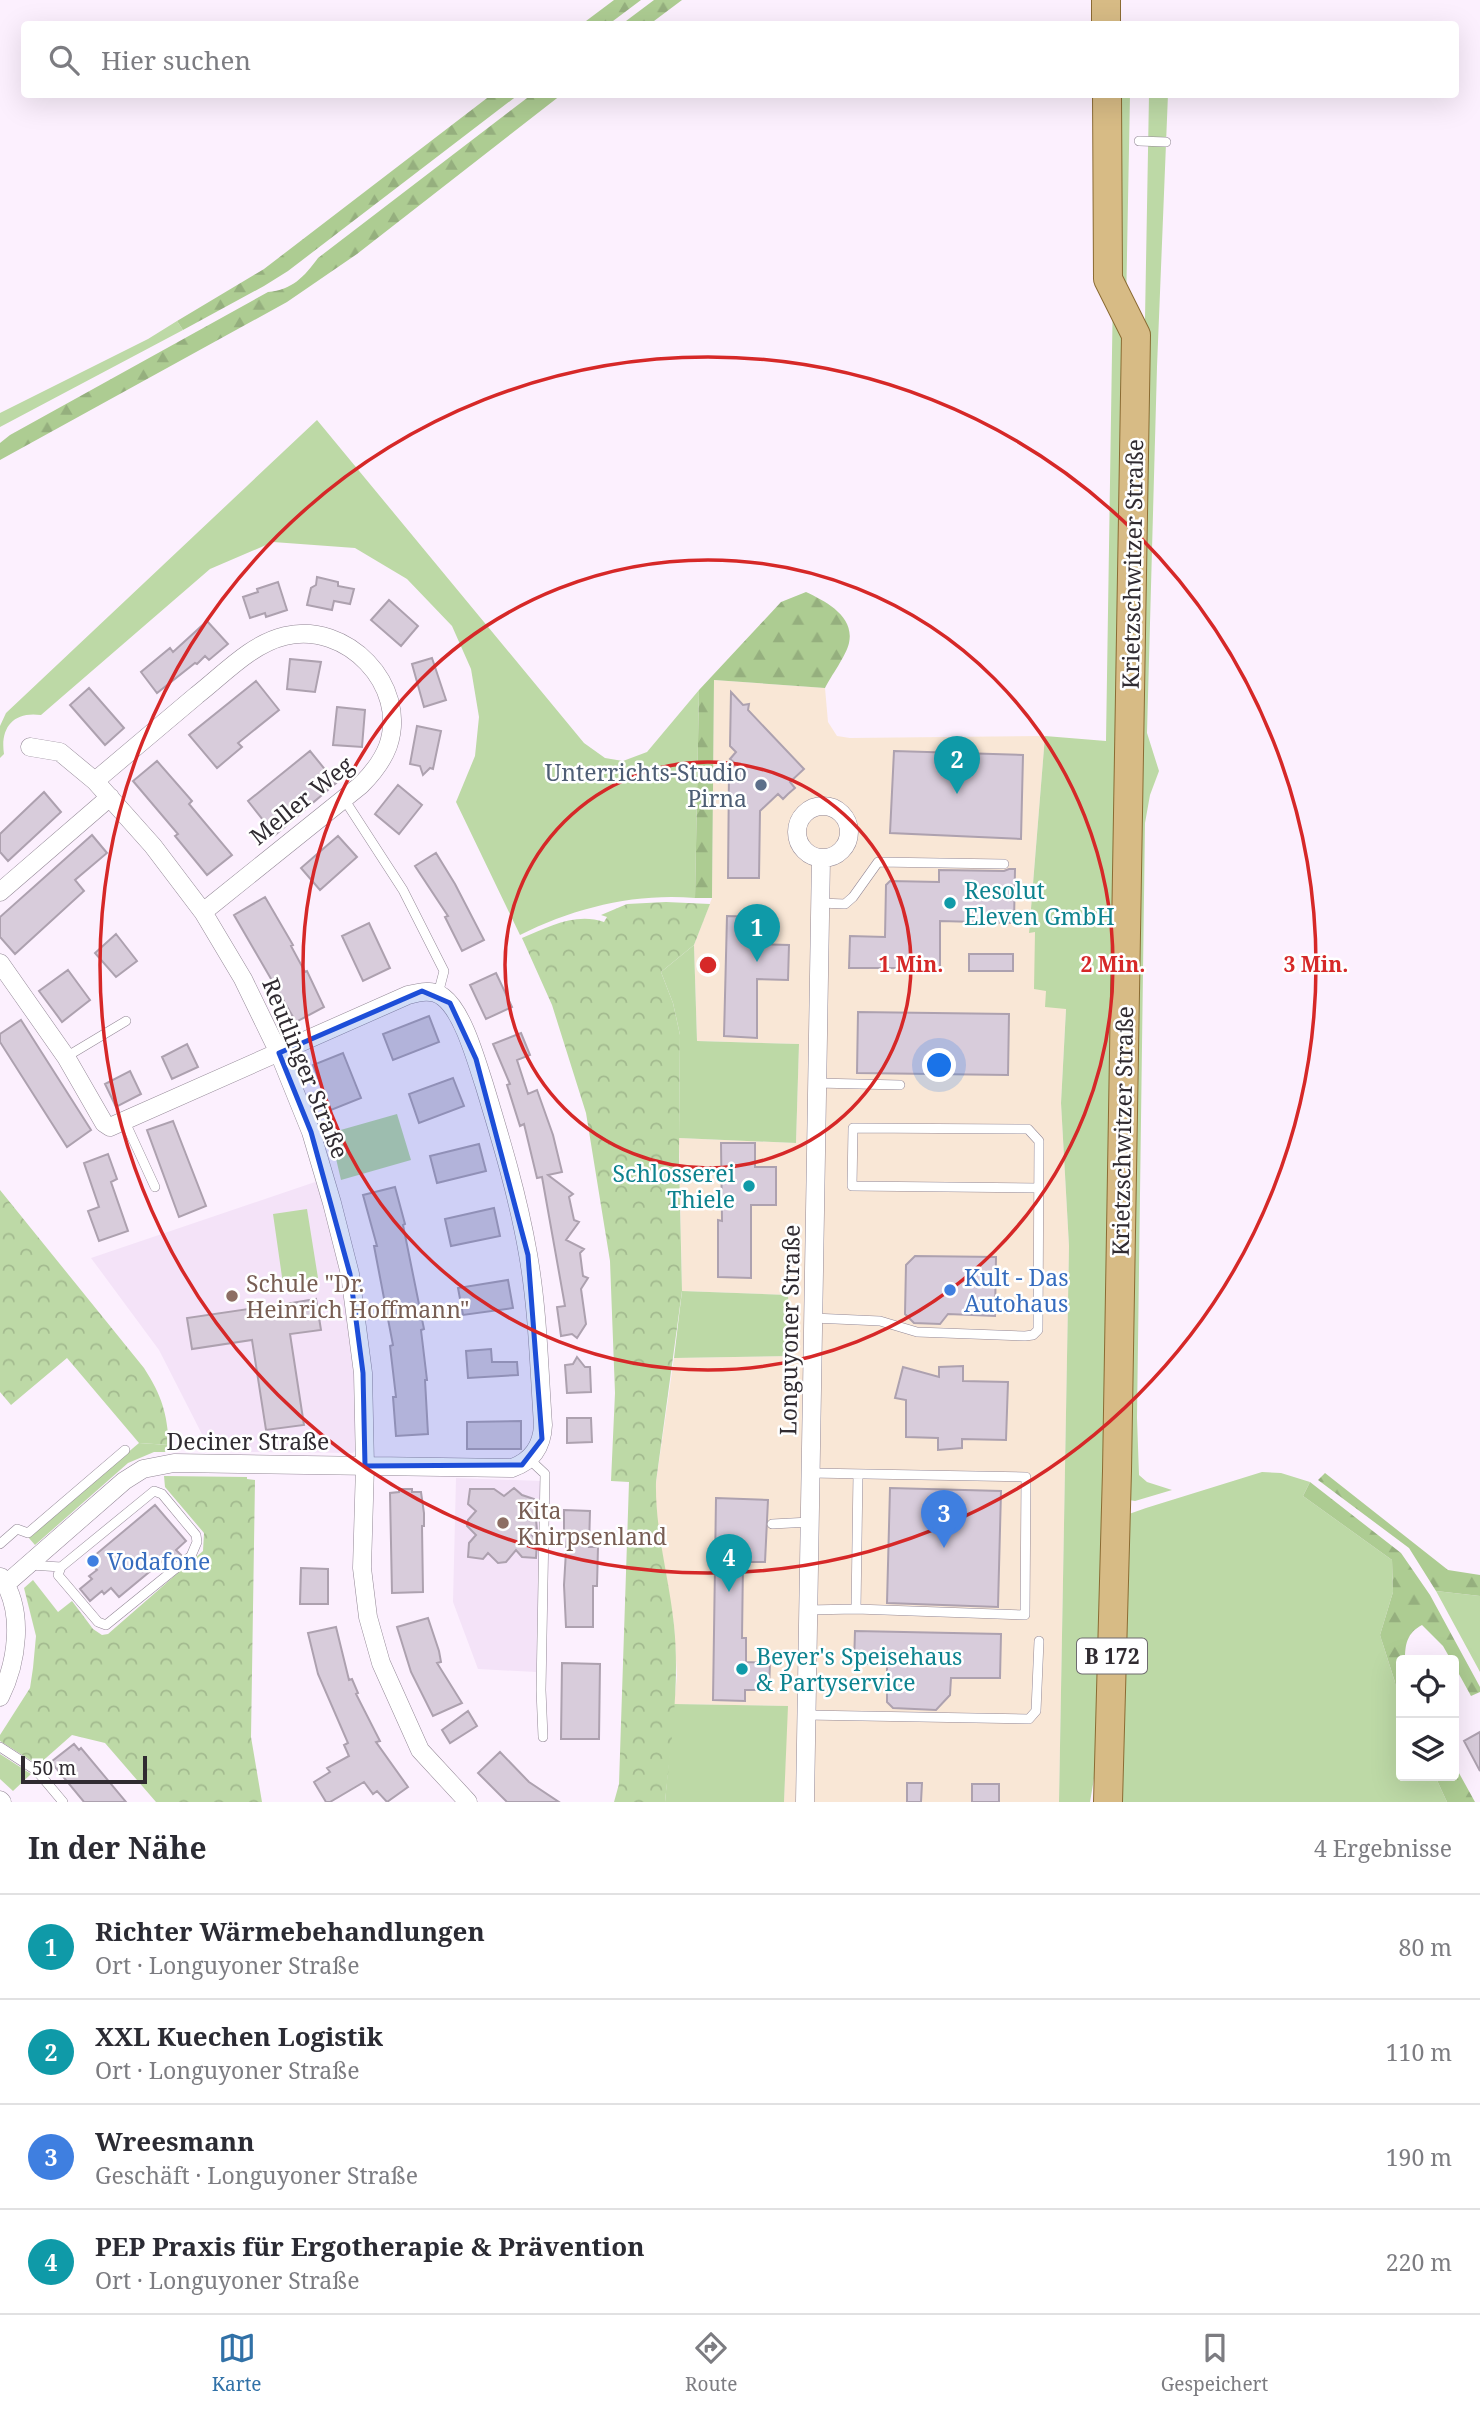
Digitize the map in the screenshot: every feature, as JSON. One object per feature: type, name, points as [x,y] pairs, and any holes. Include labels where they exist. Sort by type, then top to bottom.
[{"type":"main road","points":[[1106,0],[1106,21]]},
{"type":"main road","name":"Krietzschwitzer Straße","points":[[1107,98],[1108,279],[1136,335],[1117,1457],[1108,1802]]},
{"type":"street","name":"Meller Weg","points":[[95,781],[256,648],[286,636],[304,634],[338,641],[353,649],[377,674],[386,692],[391,712],[389,744],[374,772],[203,912]]},
{"type":"street","name":"Reutlinger Straße","points":[[30,747],[60,752],[95,781],[153,846],[203,912],[243,979],[279,1053],[311,1132],[350,1274],[363,1373],[365,1466],[362,1569],[368,1617],[381,1663],[420,1750],[468,1802]]},
{"type":"street","points":[[0,892],[110,797]]},
{"type":"street","name":"Longuyoner Straße","points":[[805,1802],[821,858]]},
{"type":"street","points":[[0,963],[66,1057],[104,1124],[110,1127],[408,995],[422,991],[438,994],[450,1003],[476,1059],[514,1188],[528,1255],[537,1323],[543,1425],[542,1439],[530,1458]]},
{"type":"street","name":"Deciner Straße","points":[[3,1579],[30,1565],[124,1481],[143,1469],[174,1463],[501,1469],[522,1465],[530,1458]]},
{"type":"street","points":[[0,1697],[13,1667],[16,1634],[13,1608],[3,1579]]},
{"type":"lane","points":[[1139,141],[1166,142]]},
{"type":"lane","points":[[344,799],[403,890],[444,971],[438,994]]},
{"type":"lane","points":[[820,903],[845,904],[878,862],[1004,864]]},
{"type":"lane","points":[[66,1057],[126,1021]]},
{"type":"lane","points":[[817,1083],[900,1084]]},
{"type":"lane","points":[[125,1122],[155,1187]]},
{"type":"lane","points":[[813,1318],[880,1321],[917,1332],[1025,1336],[1033,1335],[1038,1330],[1040,1319],[1039,1141],[1028,1129],[853,1128],[852,1186],[1039,1188]]},
{"type":"lane","points":[[0,1544],[17,1529],[28,1533],[125,1450]]},
{"type":"lane","points":[[530,1458],[545,1474],[541,1690],[543,1737]]},
{"type":"lane","points":[[808,1610],[856,1609],[1025,1615],[1026,1477],[811,1473]]},
{"type":"lane","points":[[856,1609],[858,1474]]},
{"type":"lane","points":[[30,1565],[61,1567],[154,1491],[162,1494],[196,1535],[197,1542],[191,1556],[106,1625],[98,1622],[58,1575],[61,1567]]},
{"type":"lane","points":[[772,1524],[810,1522]]},
{"type":"lane","points":[[806,1715],[1029,1719],[1036,1712],[1039,1641]]},
{"type":"lane","points":[[0,1747],[37,1771],[63,1802]]},
{"type":"highlighted area","points":[[422,991],[450,1003],[476,1059],[528,1255],[542,1439],[522,1465],[365,1466],[363,1373],[350,1274],[311,1132],[279,1053]]},
{"type":"shaded area","points":[[714,680],[825,688],[828,722],[837,736],[1045,736],[1029,932],[1035,931],[1046,990],[1066,1008],[1061,1103],[1069,1246],[1059,1802],[784,1802],[787,1706],[674,1704],[677,1676],[674,1625],[655,1509],[656,1482],[674,1358],[792,1356],[788,1295],[682,1291],[679,1138],[796,1143],[799,1044],[697,1041],[694,945],[712,898]]},
{"type":"shaded area","name":"Schule \"Dr. Heinrich Hoffmann\"","points":[[318,1181],[341,1271],[355,1378],[357,1449],[353,1453],[249,1452],[248,1447],[208,1446],[159,1350],[91,1258]]},
{"type":"shaded area","points":[[456,1478],[541,1481],[536,1672],[478,1669],[453,1602]]},
{"type":"green space","points":[[614,0],[641,0],[613,21],[586,21]]},
{"type":"green space","points":[[654,0],[682,0],[654,21],[626,21]]},
{"type":"green space","points":[[487,98],[514,98],[288,271],[183,330],[177,321],[264,269]]},
{"type":"green space","points":[[527,98],[557,98],[357,254],[287,302],[0,460],[0,443],[10,435],[268,292],[291,285],[308,271],[318,258]]},
{"type":"green space","points":[[1116,98],[1130,98],[1099,1749],[1090,1802],[1059,1802],[1069,1246],[1061,1103],[1066,1009],[1045,1007],[1046,991],[1034,989],[1035,932],[1029,933],[1045,736],[1106,741]]},
{"type":"green space","points":[[1149,98],[1168,98],[1147,733],[1159,771],[1150,795],[1145,823],[1137,1418],[1139,1475],[1147,1482],[1172,1490],[1135,1501],[1124,1495]]},
{"type":"green space","points":[[177,321],[183,330],[0,427],[0,413],[148,339]]},
{"type":"green space","points":[[317,420],[584,743],[605,758],[623,761],[647,752],[699,690],[695,898],[650,898],[605,904],[562,917],[520,935],[456,802],[475,756],[479,717],[471,669],[452,626],[407,579],[355,548],[273,542],[210,569],[41,715],[23,716],[10,723],[4,736],[4,754],[0,758],[0,726],[6,713]]},
{"type":"green space","points":[[806,592],[830,605],[843,617],[850,633],[849,643],[825,688],[714,680],[712,898],[695,898],[699,690],[781,602]]},
{"type":"green space","points":[[627,904],[710,904],[694,945],[661,972],[673,1003],[680,1035],[682,1291],[656,1482],[658,1518],[676,1647],[675,1691],[665,1802],[614,1802],[619,1784],[629,1482],[611,1481],[615,1393],[610,1261],[586,1113],[552,1005],[522,938],[552,925],[573,920],[594,919],[604,922],[607,917],[601,915]]},
{"type":"green space","points":[[694,945],[697,1041],[799,1044],[796,1143],[679,1138],[680,1035],[673,1003],[661,972]]},
{"type":"green space","points":[[397,1114],[411,1160],[341,1180],[330,1133]]},
{"type":"green space","points":[[0,1190],[144,1368],[162,1405],[169,1445],[139,1443],[67,1358],[11,1405],[0,1392]]},
{"type":"green space","points":[[307,1209],[318,1278],[283,1284],[273,1214]]},
{"type":"green space","points":[[682,1291],[788,1295],[792,1356],[674,1358]]},
{"type":"green space","points":[[139,1443],[169,1445],[170,1452],[154,1452],[128,1463],[35,1545],[28,1537]]},
{"type":"green space","points":[[1262,1472],[1281,1473],[1310,1482],[1303,1496],[1392,1560],[1393,1592],[1380,1635],[1396,1685],[1396,1781],[1437,1781],[1447,1802],[1122,1802],[1125,1520],[1129,1514]]},
{"type":"green space","points":[[1325,1473],[1448,1570],[1480,1575],[1480,1596],[1436,1591],[1409,1548],[1318,1480]]},
{"type":"green space","points":[[164,1476],[247,1477],[255,1480],[251,1737],[262,1802],[156,1802],[105,1743],[72,1735],[38,1765],[0,1741],[0,1735],[30,1688],[36,1636],[24,1588],[33,1580],[58,1612],[72,1601],[93,1629],[102,1635],[108,1634],[203,1551],[204,1533],[165,1487]]},
{"type":"green space","points":[[1310,1482],[1401,1553],[1430,1595],[1480,1687],[1480,1692],[1471,1696],[1459,1674],[1459,1655],[1448,1655],[1422,1625],[1410,1635],[1405,1655],[1396,1655],[1396,1685],[1380,1635],[1393,1592],[1392,1560],[1303,1496]]},
{"type":"green space","points":[[1436,1591],[1480,1596],[1480,1672]]},
{"type":"green space","points":[[674,1704],[788,1706],[784,1802],[665,1802]]},
{"type":"green space","points":[[0,1754],[31,1774],[13,1791],[0,1779]]},
{"type":"green space","points":[[1459,1773],[1475,1802],[1447,1802],[1437,1781],[1459,1781]]},
{"type":"building","points":[[317,577],[354,589],[350,604],[334,601],[332,610],[307,605]]},
{"type":"building","points":[[278,582],[287,610],[266,617],[265,613],[250,618],[243,597]]},
{"type":"building","points":[[389,600],[418,626],[401,646],[371,620]]},
{"type":"building","points":[[207,621],[228,644],[209,660],[205,656],[157,693],[141,672],[170,648],[173,652]]},
{"type":"building","points":[[432,658],[446,700],[424,707],[412,664]]},
{"type":"building","points":[[290,659],[321,662],[315,692],[287,689]]},
{"type":"building","points":[[256,681],[279,710],[238,743],[242,747],[217,768],[189,735]]},
{"type":"building","points":[[89,688],[124,728],[105,745],[70,705]]},
{"type":"building","name":"Unterrichts-Studio Pirna","points":[[731,692],[743,705],[749,704],[748,710],[804,769],[790,782],[795,788],[783,799],[778,794],[760,811],[759,878],[728,878],[729,770],[736,764],[730,759],[736,752],[730,746]]},
{"type":"building","points":[[337,707],[365,710],[362,747],[333,745]]},
{"type":"building","points":[[417,726],[441,731],[433,769],[430,768],[423,775],[420,766],[410,764]]},
{"type":"building","points":[[310,751],[336,783],[275,835],[248,801]]},
{"type":"building","points":[[894,751],[1023,755],[1021,839],[890,833]]},
{"type":"building","points":[[157,761],[192,801],[189,804],[232,855],[207,875],[175,836],[178,834],[133,781]]},
{"type":"building","points":[[398,785],[422,805],[399,834],[375,814]]},
{"type":"building","points":[[44,792],[61,812],[8,861],[0,852],[0,834]]},
{"type":"building","points":[[92,835],[107,853],[75,880],[84,891],[15,954],[0,937],[0,917]]},
{"type":"building","points":[[338,836],[357,857],[320,890],[301,868]]},
{"type":"building","points":[[436,853],[484,940],[462,951],[445,917],[448,916],[415,866]]},
{"type":"building","name":"Resolut Eleven GmbH","points":[[1015,869],[1014,923],[940,921],[940,968],[849,968],[850,936],[885,937],[886,885],[890,881],[939,882],[939,870]]},
{"type":"building","points":[[265,897],[324,1007],[296,1022],[234,915]]},
{"type":"building","points":[[727,916],[758,917],[758,944],[789,945],[788,980],[757,979],[757,1038],[724,1036]]},
{"type":"building","points":[[369,923],[390,968],[363,981],[342,936]]},
{"type":"building","points":[[116,934],[137,961],[116,977],[95,953]]},
{"type":"building","points":[[969,954],[1013,954],[1013,971],[969,971]]},
{"type":"building","points":[[68,970],[90,1000],[62,1022],[39,991]]},
{"type":"building","points":[[496,973],[512,1007],[486,1019],[470,985]]},
{"type":"building","points":[[858,1012],[1009,1014],[1008,1075],[857,1073]]},
{"type":"building","points":[[429,1016],[439,1042],[393,1060],[383,1034]]},
{"type":"building","points":[[21,1020],[91,1130],[67,1147],[0,1042],[0,1034]]},
{"type":"building","points":[[521,1033],[530,1055],[517,1060],[528,1094],[537,1090],[553,1135],[562,1172],[548,1175],[573,1194],[569,1197],[574,1220],[579,1222],[566,1240],[584,1249],[580,1253],[583,1276],[588,1278],[581,1289],[586,1324],[577,1338],[572,1334],[561,1336],[557,1307],[565,1306],[542,1177],[537,1178],[524,1124],[520,1126],[507,1085],[510,1084],[493,1044]]},
{"type":"building","points":[[187,1044],[198,1067],[172,1079],[162,1057]]},
{"type":"building","points":[[343,1053],[361,1098],[331,1110],[313,1065]]},
{"type":"building","points":[[130,1071],[141,1094],[116,1107],[105,1084]]},
{"type":"building","points":[[453,1078],[464,1106],[419,1123],[409,1094]]},
{"type":"building","points":[[173,1121],[206,1206],[179,1217],[147,1130]]},
{"type":"building","points":[[721,1143],[755,1143],[755,1167],[776,1167],[776,1205],[751,1205],[751,1278],[718,1277],[718,1220],[722,1221]]},
{"type":"building","points":[[479,1144],[486,1171],[437,1183],[430,1156]]},
{"type":"building","points":[[108,1154],[117,1179],[111,1182],[128,1231],[99,1241],[88,1211],[99,1207],[84,1163]]},
{"type":"building","points":[[395,1187],[405,1224],[403,1225],[424,1329],[421,1330],[427,1380],[428,1434],[396,1436],[393,1397],[396,1397],[390,1346],[393,1345],[374,1246],[377,1246],[363,1195]]},
{"type":"building","points":[[494,1208],[500,1236],[451,1246],[445,1219]]},
{"type":"building","name":"Kult - Das Autohaus","points":[[915,1256],[996,1257],[995,1316],[948,1314],[940,1324],[914,1323],[905,1314],[906,1265]]},
{"type":"building","points":[[508,1280],[513,1308],[463,1315],[458,1288]]},
{"type":"building","points":[[316,1299],[321,1330],[290,1334],[304,1425],[266,1430],[252,1340],[192,1349],[187,1318],[248,1309],[249,1313],[285,1308],[285,1304]]},
{"type":"building","points":[[491,1349],[492,1362],[517,1362],[518,1375],[468,1378],[466,1351]]},
{"type":"building","points":[[577,1357],[585,1367],[590,1367],[591,1392],[567,1393],[565,1365],[573,1364]]},
{"type":"building","points":[[963,1366],[963,1381],[1008,1382],[1006,1440],[962,1439],[962,1448],[938,1450],[938,1438],[906,1437],[906,1400],[895,1398],[903,1367],[939,1377],[939,1367]]},
{"type":"building","points":[[567,1418],[591,1418],[592,1442],[567,1443]]},
{"type":"building","points":[[521,1421],[521,1449],[467,1449],[467,1422]]},
{"type":"building","name":"Kita Knirpsenland","points":[[514,1488],[522,1495],[534,1499],[537,1530],[532,1535],[537,1541],[536,1558],[522,1557],[516,1550],[506,1562],[498,1563],[488,1553],[483,1559],[468,1557],[469,1543],[476,1535],[467,1526],[468,1520],[476,1511],[468,1504],[470,1489],[494,1489],[504,1496]]},
{"type":"building","points":[[890,1488],[1001,1491],[998,1607],[887,1603]]},
{"type":"building","points":[[399,1489],[421,1492],[424,1513],[423,1592],[392,1593],[390,1493],[399,1492]]},
{"type":"building","points":[[716,1498],[768,1500],[765,1562],[743,1562],[742,1638],[746,1638],[746,1662],[770,1663],[769,1690],[745,1690],[745,1701],[713,1700]]},
{"type":"building","points":[[155,1505],[186,1541],[176,1550],[181,1555],[169,1565],[165,1559],[119,1597],[111,1588],[104,1594],[102,1591],[90,1601],[80,1589],[92,1579],[89,1576],[97,1570],[88,1561]]},
{"type":"building","points":[[564,1510],[590,1511],[589,1547],[598,1547],[597,1586],[593,1586],[593,1627],[566,1627],[564,1585],[567,1534],[564,1533]]},
{"type":"building","points":[[301,1568],[328,1569],[328,1604],[300,1604]]},
{"type":"building","points":[[428,1618],[439,1651],[441,1662],[437,1663],[462,1703],[433,1716],[411,1672],[397,1627]]},
{"type":"building","points":[[336,1627],[349,1680],[352,1679],[358,1693],[356,1694],[380,1741],[376,1742],[408,1787],[387,1802],[377,1791],[373,1794],[364,1782],[326,1802],[314,1782],[330,1772],[327,1768],[349,1756],[344,1745],[348,1743],[318,1674],[308,1633]]},
{"type":"building","points":[[855,1631],[1001,1634],[1000,1678],[951,1678],[950,1695],[936,1710],[893,1708],[887,1702],[887,1664],[854,1664]]},
{"type":"building","points":[[562,1663],[600,1664],[599,1739],[561,1739]]},
{"type":"building","points":[[468,1711],[477,1726],[450,1743],[442,1730]]},
{"type":"building","points":[[1480,1732],[1480,1771],[1464,1741]]},
{"type":"building","points":[[74,1744],[79,1750],[81,1748],[126,1802],[84,1802],[51,1762]]},
{"type":"building","points":[[500,1752],[529,1782],[559,1802],[507,1802],[478,1773]]},
{"type":"building","points":[[907,1783],[922,1783],[921,1802],[907,1802]]},
{"type":"building","points":[[972,1784],[999,1784],[999,1802],[972,1802]]},
{"type":"place","name":"Unterrichts-Studio Pirna","points":[[761,785]]},
{"type":"place","name":"XXL Kuechen Logistik","points":[[957,794]]},
{"type":"place","name":"Resolut Eleven GmbH","points":[[950,903]]},
{"type":"place","name":"Richter Wärmebehandlungen","points":[[757,962]]},
{"type":"place","name":"Schlosserei Thiele","points":[[749,1186]]},
{"type":"place","name":"Kult - Das Autohaus","points":[[950,1290]]},
{"type":"place","name":"Schule \"Dr. Heinrich Hoffmann\"","points":[[232,1296]]},
{"type":"place","name":"Kita Knirpsenland","points":[[503,1523]]},
{"type":"place","name":"Wreesmann","points":[[944,1548]]},
{"type":"place","name":"Vodafone","points":[[93,1561]]},
{"type":"place","name":"PEP Praxis für Ergotherapie & Prävention","points":[[729,1592]]},
{"type":"place","name":"Beyer's Speisehaus & Partyservice","points":[[742,1669]]}]
